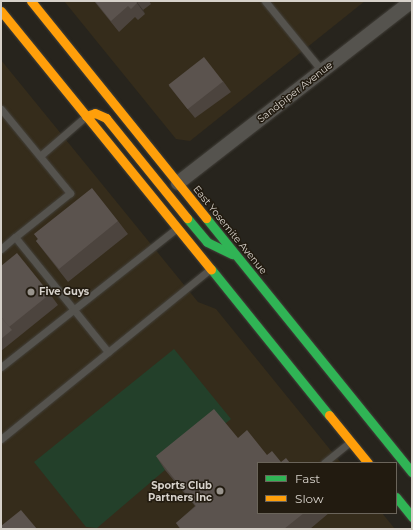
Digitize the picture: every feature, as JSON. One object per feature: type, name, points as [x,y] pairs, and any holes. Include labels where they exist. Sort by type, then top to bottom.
[{"type":"main road","name":"East Yosemite Avenue","points":[[31,1],[412,472]]},
{"type":"main road","points":[[1,11],[367,462]]},
{"type":"main road","points":[[86,116],[95,113],[106,118],[207,242],[237,257]]},
{"type":"main road","points":[[397,498],[412,517]]},
{"type":"street","name":"Sandpiper Avenue","points":[[178,183],[322,71],[406,3]]},
{"type":"lane","points":[[265,1],[322,71]]},
{"type":"lane","points":[[1,109],[70,192],[1,249]]},
{"type":"lane","points":[[40,156],[86,116]]},
{"type":"lane","points":[[1,367],[177,228]]},
{"type":"lane","points":[[15,237],[108,352]]},
{"type":"lane","points":[[1,440],[210,268]]},
{"type":"lane","points":[[325,462],[351,442]]},
{"type":"shaded area","points":[[64,1],[365,1],[190,141],[176,139]]},
{"type":"shaded area","points":[[1,60],[198,302],[216,309],[340,462],[257,462],[257,514],[383,514],[395,529],[1,529]]},
{"type":"green space","points":[[174,349],[231,419],[165,470],[97,528],[86,527],[34,462]]},
{"type":"building","points":[[95,1],[136,1],[137,3],[131,9],[128,6],[111,21]]},
{"type":"building","points":[[204,57],[223,81],[188,109],[169,85]]},
{"type":"building","points":[[92,188],[118,221],[59,269],[36,241],[38,239],[34,234]]},
{"type":"building","points":[[17,253],[50,294],[9,327],[1,317],[1,266]]},
{"type":"building","points":[[1,317],[12,330],[1,339]]},
{"type":"building","name":"Sports Club Partners Inc","points":[[214,409],[238,438],[247,430],[267,455],[272,451],[281,462],[257,462],[257,514],[303,514],[284,529],[181,529],[176,523],[196,506],[156,456]]},
{"type":"building","name":"Sports Club Partners Inc","points":[[286,458],[289,462],[281,462]]},
{"type":"building","points":[[21,510],[37,529],[1,529],[1,526]]},
{"type":"traffic: fast","points":[[187,218],[207,242],[232,254]]},
{"type":"traffic: fast","points":[[206,218],[412,472]]},
{"type":"traffic: fast","points":[[211,269],[329,415]]},
{"type":"traffic: fast","points":[[397,498],[412,517]]},
{"type":"traffic: slow","points":[[31,1],[206,218]]},
{"type":"traffic: slow","points":[[1,11],[211,269]]},
{"type":"traffic: slow","points":[[86,116],[95,113],[106,118],[187,218]]},
{"type":"traffic: slow","points":[[329,415],[367,462]]},
{"type":"place","name":"Five Guys","points":[[31,292]]},
{"type":"place","name":"Sports Club Partners Inc","points":[[220,491]]}]
